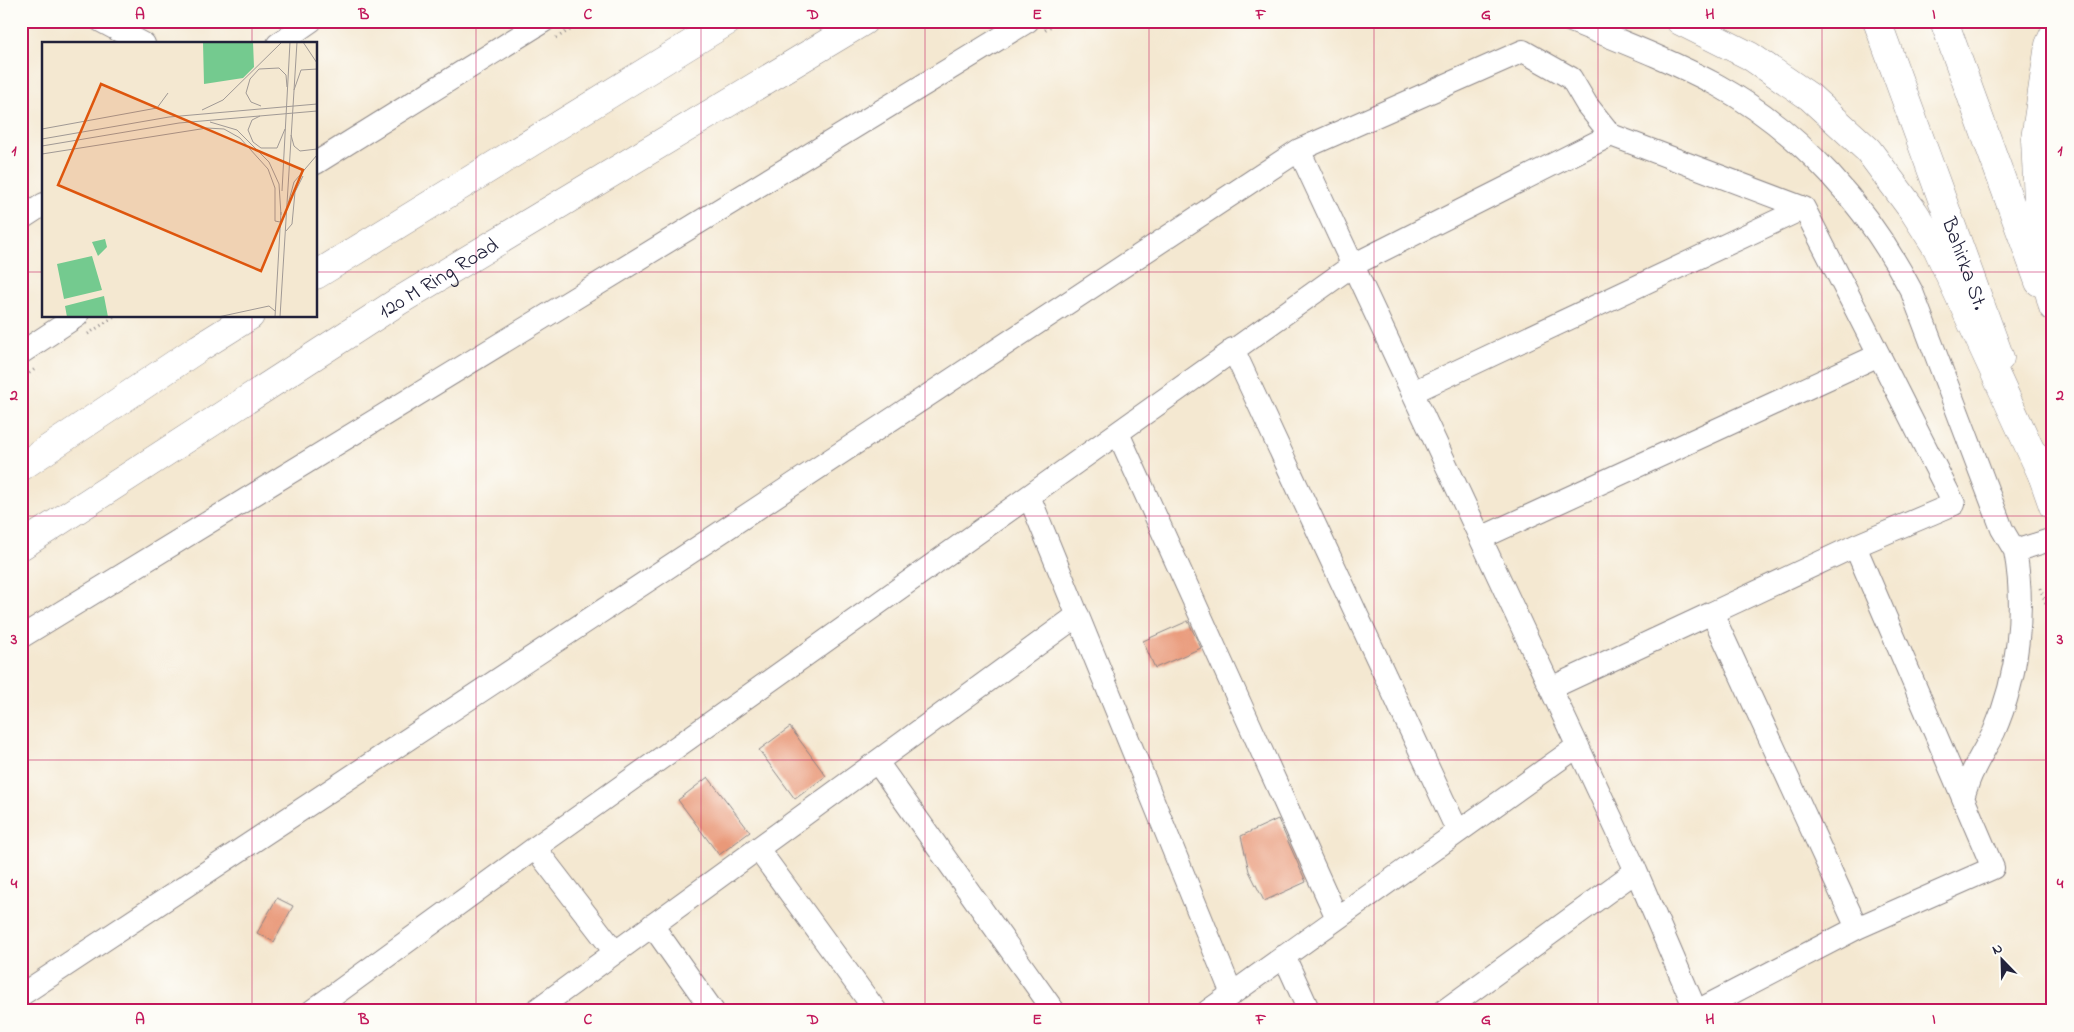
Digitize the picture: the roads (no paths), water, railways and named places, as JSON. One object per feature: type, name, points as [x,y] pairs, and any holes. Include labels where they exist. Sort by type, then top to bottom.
[{"type":"main road","name":"120 M Ring Road","points":[[21,546],[400,301],[864,21]]},
{"type":"main road","points":[[820,46],[876,21]]},
{"type":"main road","points":[[1680,21],[1750,56],[1765,66],[1810,97],[1868,150],[1914,212],[1937,248],[2043,477]]},
{"type":"main road","name":"Bahirka St.","points":[[1877,21],[2053,506]]},
{"type":"main road","points":[[1944,21],[2053,318]]},
{"type":"main road","points":[[318,274],[720,25]]},
{"type":"main road","points":[[2053,36],[2049,45],[2036,139],[2041,261],[2053,307]]},
{"type":"main road","points":[[21,467],[247,318]]},
{"type":"street","points":[[101,21],[140,42]]},
{"type":"street","points":[[281,42],[311,21]]},
{"type":"street","points":[[318,162],[544,21]]},
{"type":"street","points":[[21,637],[1028,21]]},
{"type":"street","points":[[1571,21],[1651,53],[1718,86],[1766,117],[1791,137],[1839,183],[1860,208],[1888,249],[1912,292],[1999,520],[2015,551],[2019,573],[2019,622],[2014,666],[2004,706],[1973,770],[1963,798]]},
{"type":"street","points":[[21,995],[1299,150],[1523,51],[1571,78],[1587,105],[1611,135],[1804,208],[1954,504],[1855,546],[1551,688]]},
{"type":"street","points":[[312,1011],[535,848],[1353,265],[1611,135]]},
{"type":"street","points":[[1299,150],[1636,871],[1696,1011],[1857,928],[1993,868],[1855,546]]},
{"type":"street","points":[[21,220],[42,205]]},
{"type":"street","points":[[1413,392],[1804,208]]},
{"type":"street","points":[[21,353],[74,318]]},
{"type":"street","points":[[1233,349],[1458,832]]},
{"type":"street","points":[[1481,538],[1879,355]]},
{"type":"street","points":[[1118,433],[1337,918]]},
{"type":"street","points":[[1030,496],[1232,994]]},
{"type":"street","points":[[2015,551],[2053,539]]},
{"type":"street","points":[[1712,613],[1857,928]]},
{"type":"street","points":[[546,1008],[615,952],[1078,615]]},
{"type":"street","points":[[1208,1011],[1578,746]]},
{"type":"street","points":[[877,762],[1054,1011]]},
{"type":"street","points":[[535,848],[615,952]]},
{"type":"street","points":[[758,848],[876,1011]]},
{"type":"street","points":[[1444,1011],[1636,871]]},
{"type":"street","points":[[652,926],[713,1011]]},
{"type":"street","points":[[1284,956],[1309,1011]]}]
